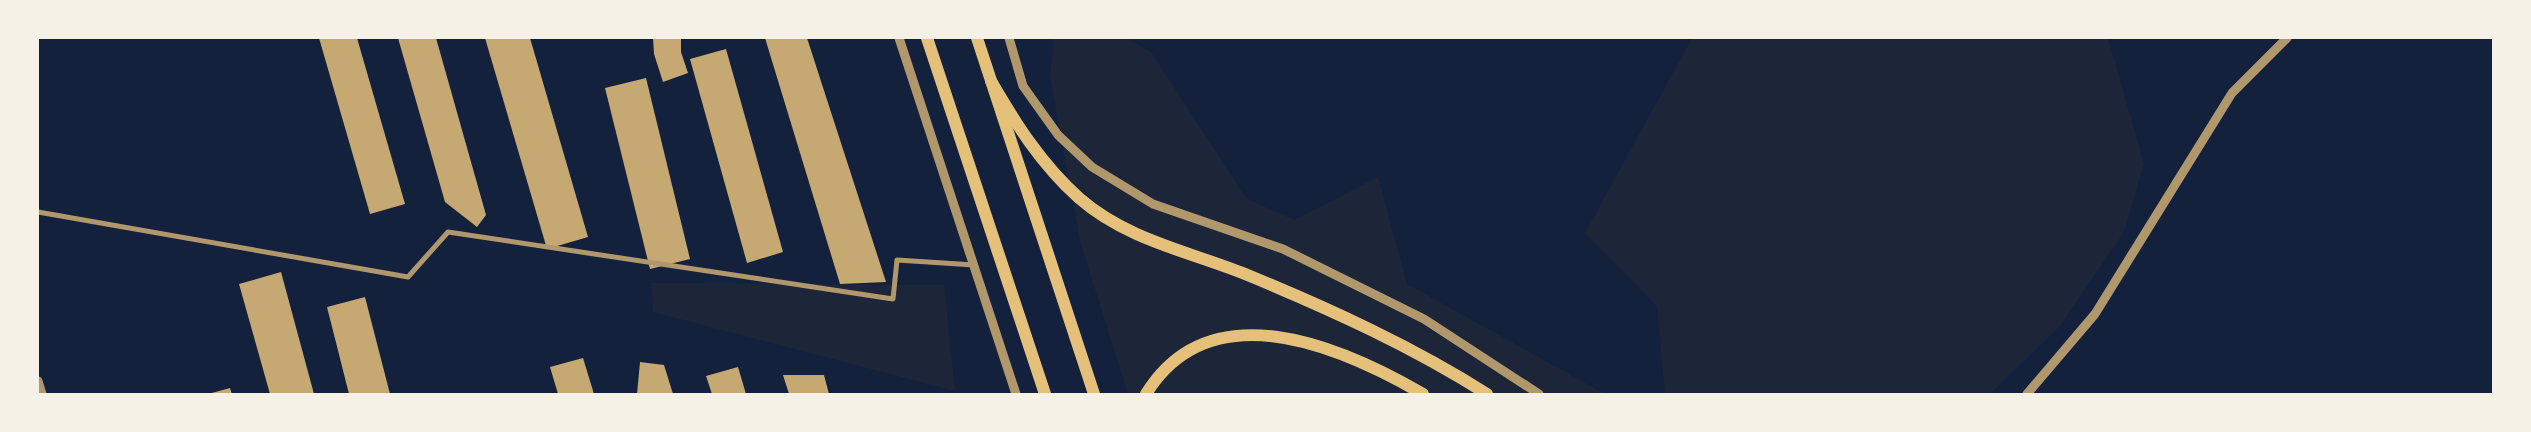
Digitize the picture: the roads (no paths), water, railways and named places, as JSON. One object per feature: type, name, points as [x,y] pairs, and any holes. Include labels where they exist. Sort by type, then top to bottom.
[{"type":"highway","points":[[927,38],[1046,394]]},
{"type":"highway","points":[[977,38],[1094,394]]},
{"type":"highway","points":[[991,81],[1020,130],[1047,167],[1080,199],[1115,224],[1141,237],[1248,275],[1316,304],[1453,373],[1487,394]]},
{"type":"highway","points":[[1146,394],[1156,377],[1192,348],[1214,339],[1238,335],[1267,336],[1312,344],[1351,358],[1393,377],[1423,394]]},
{"type":"highway","points":[[1037,369],[1040,394]]},
{"type":"street","points":[[899,38],[1016,394]]},
{"type":"street","points":[[1009,38],[1024,86],[1058,135],[1092,167],[1153,204],[1283,249],[1424,319],[1539,394]]},
{"type":"street","points":[[2027,394],[2095,314],[2232,93],[2287,38]]},
{"type":"street","points":[[38,212],[408,277],[448,232],[893,299],[897,260],[974,265]]},
{"type":"street","points":[[38,381],[42,394]]}]
